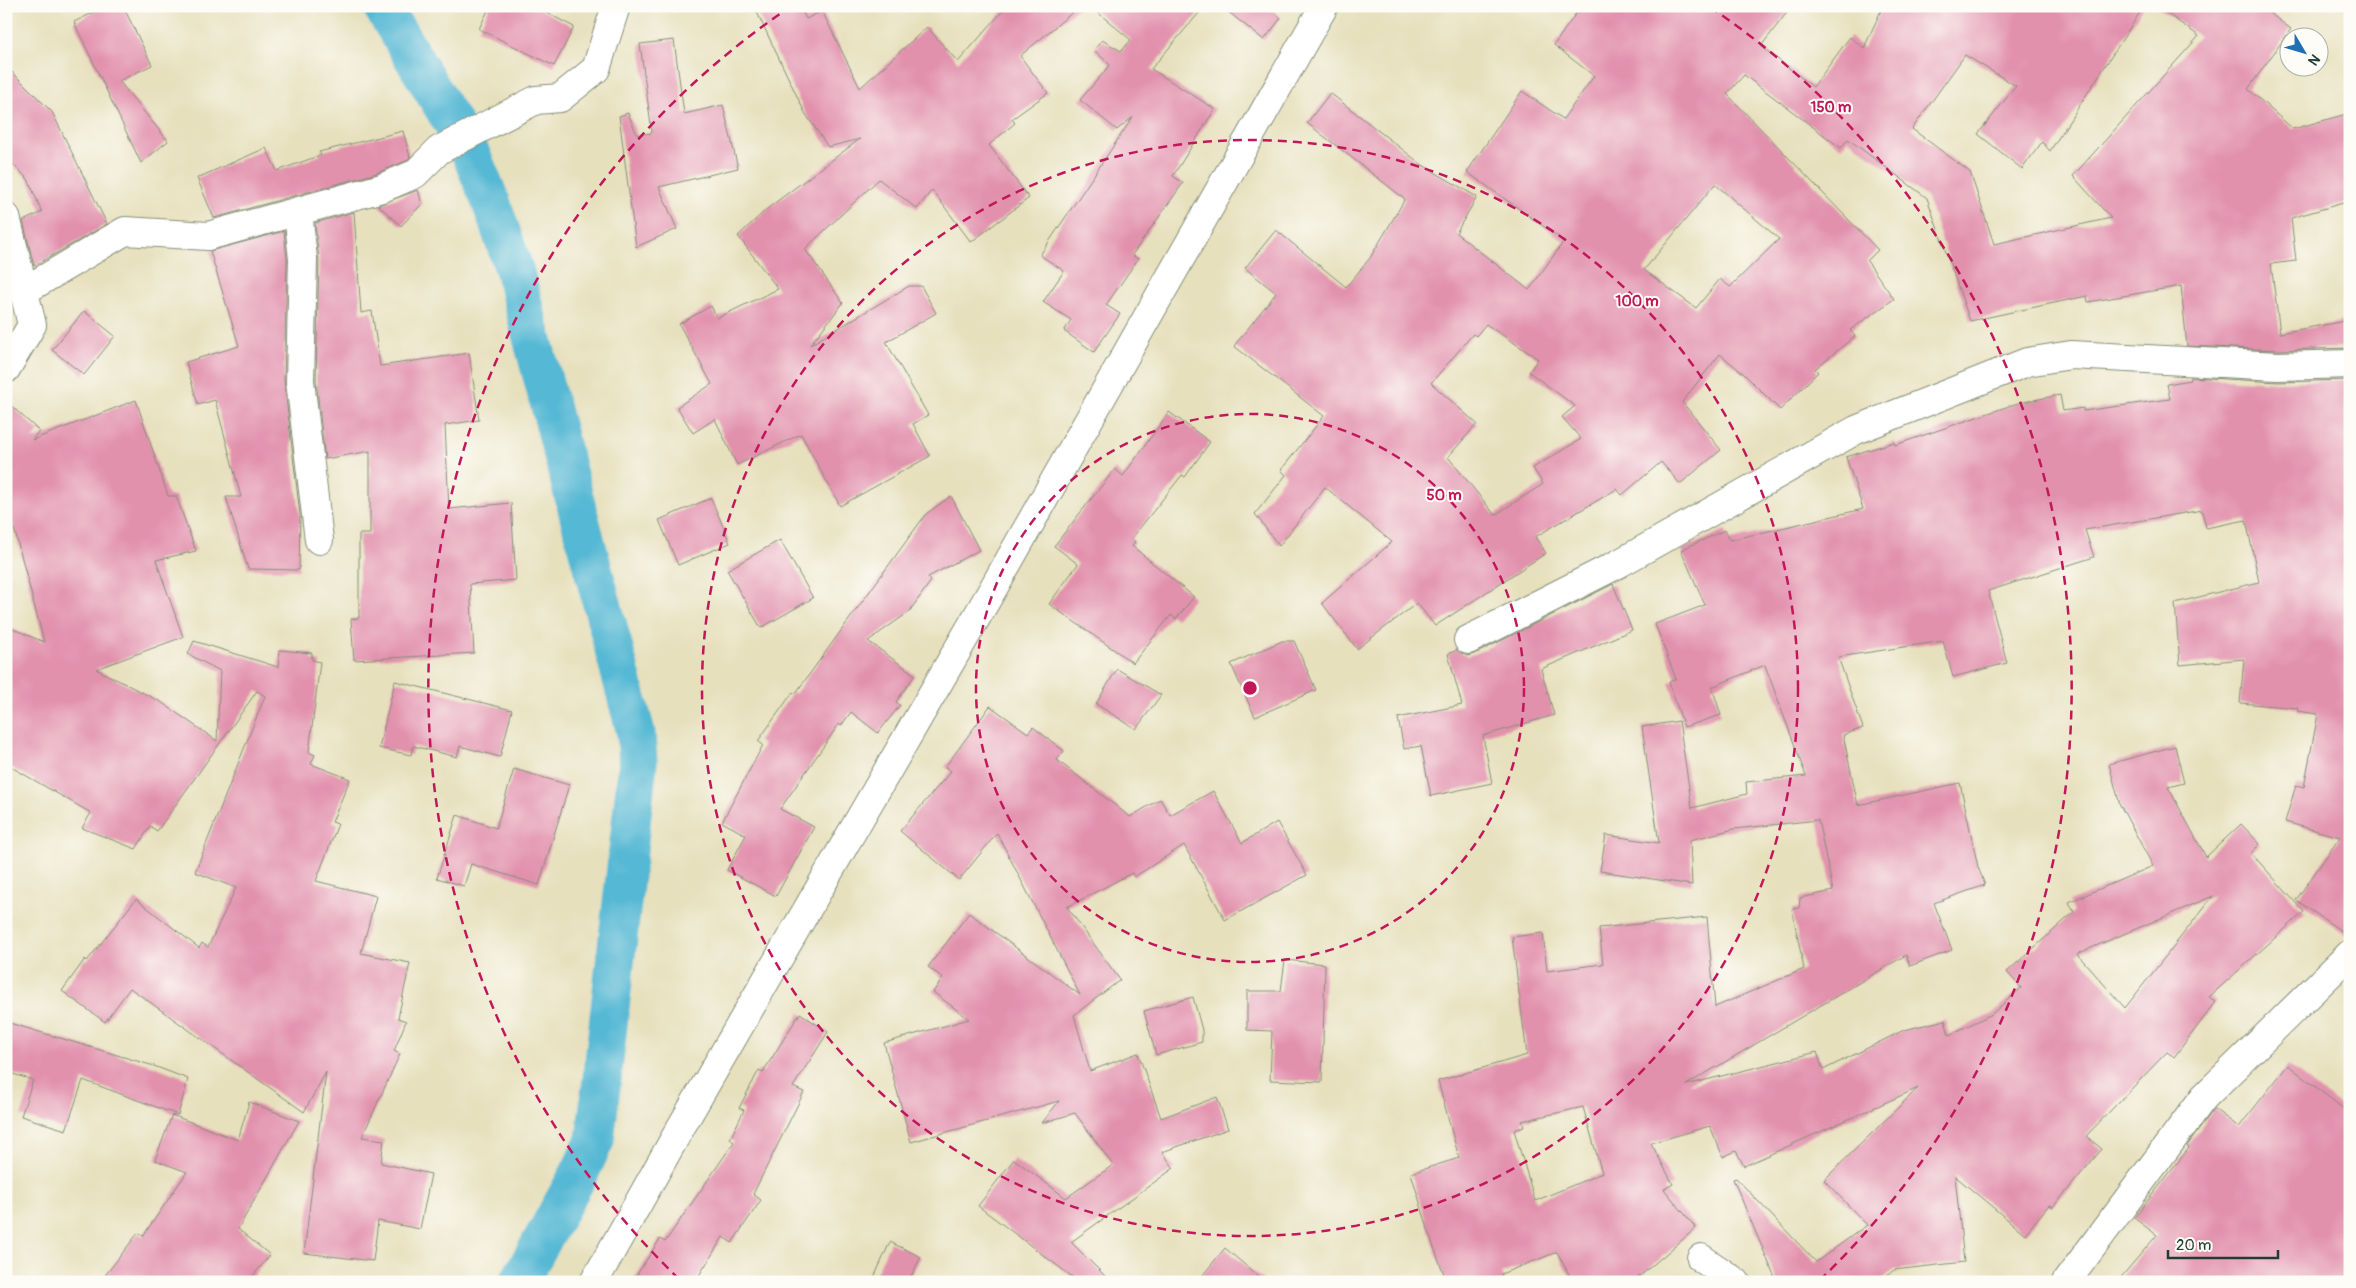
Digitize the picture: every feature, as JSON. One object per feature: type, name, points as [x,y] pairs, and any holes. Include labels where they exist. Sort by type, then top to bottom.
[{"type":"street","points":[[24,291],[125,231],[208,236],[382,188],[416,174],[439,150],[536,100],[560,98],[596,69],[616,6]]},
{"type":"street","points":[[594,1282],[680,1127],[1004,569],[1324,6]]},
{"type":"street","points":[[298,212],[303,259],[300,381],[319,540]]},
{"type":"street","points":[[6,217],[32,325],[6,370]]},
{"type":"street","points":[[1468,640],[1618,564],[1856,430],[2027,362],[2072,355],[2278,366],[2350,364]]},
{"type":"street","points":[[2066,1282],[2204,1097],[2350,954]]},
{"type":"street","points":[[1701,1258],[1736,1282]]},
{"type":"building","points":[[107,6],[123,6],[152,65],[119,81],[168,141],[141,163],[74,22]]},
{"type":"building","points":[[490,6],[534,6],[574,27],[554,66],[479,29]]},
{"type":"building","points":[[754,6],[800,6],[806,19],[822,11],[860,88],[927,27],[958,62],[1007,6],[1080,6],[1020,56],[1048,93],[1012,119],[1015,123],[989,145],[1029,198],[971,242],[932,190],[917,209],[879,179],[805,249],[843,303],[810,345],[909,286],[921,286],[936,313],[886,342],[928,415],[913,424],[930,456],[840,506],[801,434],[737,465],[715,419],[693,433],[677,407],[712,384],[679,324],[711,306],[717,318],[778,289],[738,236],[768,208],[860,139],[828,147],[805,113]]},
{"type":"building","points":[[1090,6],[1205,6],[1151,69],[1215,109],[1173,176],[1183,183],[1132,255],[1138,259],[1106,305],[1120,314],[1094,352],[1064,331],[1071,320],[1043,302],[1064,271],[1040,255],[1133,117],[1117,130],[1080,100],[1110,65],[1094,50],[1102,40],[1121,51],[1131,40]]},
{"type":"building","points":[[1221,6],[1267,6],[1281,18],[1264,40]]},
{"type":"building","points":[[1581,6],[1792,6],[1761,46],[1813,87],[1850,37],[1864,48],[1883,6],[2144,6],[2050,151],[2042,142],[2022,169],[1978,134],[2016,86],[1965,55],[1912,129],[1970,172],[1994,244],[2111,218],[2073,176],[2199,36],[2156,6],[2260,6],[2290,28],[2278,28],[2278,47],[2248,89],[2293,129],[2350,113],[2350,201],[2291,218],[2296,261],[2271,264],[2280,333],[2350,320],[2350,348],[2278,350],[2187,346],[2181,286],[2088,302],[2087,296],[1970,321],[1927,198],[1848,139],[1841,148],[1744,75],[1727,94],[1878,250],[1867,261],[1894,299],[1850,330],[1855,336],[1815,369],[1818,372],[1780,410],[1744,374],[1720,354],[1682,402],[1721,450],[1680,484],[1661,462],[1622,495],[1617,489],[1535,537],[1546,553],[1435,626],[1417,603],[1357,649],[1322,603],[1392,542],[1325,487],[1279,546],[1255,514],[1286,475],[1281,470],[1324,416],[1234,346],[1276,293],[1245,268],[1276,230],[1346,287],[1370,258],[1405,199],[1307,123],[1330,93],[1421,164],[1477,197],[1456,233],[1529,290],[1564,241],[1467,172],[1522,91],[1563,119],[1594,76],[1554,45]],"holes":[[[1715,184],[1779,239],[1730,287],[1720,279],[1696,308],[1644,270]],[[1486,324],[1538,359],[1529,372],[1575,406],[1562,417],[1581,439],[1533,468],[1543,484],[1495,515],[1448,457],[1477,424],[1431,383],[1473,334],[1476,336]]]},
{"type":"building","points":[[674,40],[684,114],[723,105],[738,168],[659,187],[677,229],[636,247],[619,116],[628,113],[637,135],[652,133],[640,44]]},
{"type":"building","points":[[6,66],[52,112],[107,224],[34,266],[23,221],[42,212],[28,179],[6,158]]},
{"type":"building","points":[[403,131],[410,157],[406,161],[377,173],[214,218],[197,178],[266,148],[277,171],[321,155],[319,152]]},
{"type":"building","points":[[418,190],[422,204],[401,226],[378,205]]},
{"type":"building","points":[[354,212],[361,313],[372,311],[380,366],[469,353],[479,420],[445,425],[449,509],[511,503],[516,580],[470,584],[474,653],[354,660],[351,619],[359,618],[359,534],[370,534],[370,451],[325,459],[316,380],[319,259],[315,223]]},
{"type":"building","points":[[284,231],[287,260],[284,381],[300,515],[299,570],[248,569],[226,497],[241,497],[215,400],[198,405],[186,362],[239,346],[210,251]]},
{"type":"building","points":[[84,311],[115,336],[84,375],[52,350]]},
{"type":"building","points":[[2190,377],[2278,382],[2350,380],[2350,937],[2296,900],[2340,837],[2285,822],[2296,785],[2304,787],[2318,714],[2297,711],[2298,708],[2240,703],[2244,659],[2180,665],[2175,603],[2259,582],[2246,520],[2206,528],[2202,510],[2085,530],[2094,557],[1988,591],[2007,663],[1953,677],[1943,641],[1838,657],[1863,728],[1843,735],[1858,805],[1960,783],[1978,867],[1985,885],[1934,903],[1952,950],[1910,966],[1906,955],[1686,1085],[1817,1052],[1823,1070],[1904,1030],[1945,1020],[1949,1035],[1992,1014],[2021,988],[2007,972],[2074,912],[2069,902],[2153,866],[2120,805],[2109,764],[2175,746],[2184,783],[2168,787],[2206,857],[2241,824],[2260,844],[2251,853],[2304,912],[2209,997],[2216,1002],[2174,1057],[2167,1052],[2086,1136],[2102,1149],[2053,1207],[2049,1205],[2025,1234],[1955,1176],[1964,1262],[1894,1270],[1879,1282],[1777,1282],[1733,1179],[1736,1178],[1816,1262],[1867,1225],[1824,1180],[1918,1088],[1744,1166],[1736,1151],[1723,1157],[1710,1126],[1651,1143],[1673,1184],[1664,1189],[1696,1228],[1633,1282],[1573,1282],[1557,1252],[1501,1274],[1505,1282],[1447,1282],[1433,1245],[1411,1173],[1459,1158],[1438,1081],[1527,1055],[1512,937],[1543,933],[1547,971],[1603,964],[1599,928],[1707,917],[1715,1007],[1804,969],[1792,909],[1799,908],[1800,898],[1833,891],[1818,820],[1734,829],[1690,840],[1692,885],[1600,871],[1606,835],[1659,843],[1642,727],[1679,721],[1692,808],[1747,794],[1746,782],[1806,776],[1765,665],[1712,687],[1721,715],[1684,727],[1669,682],[1676,679],[1655,624],[1705,605],[1681,550],[1725,530],[1730,540],[1863,509],[1846,457],[1894,442],[1895,445],[2018,403],[2060,395],[2063,411],[2083,408],[2083,411],[2170,399],[2167,384],[2190,380]],"holes":[[[2213,896],[2125,1008],[2077,954]],[[1583,1107],[1602,1173],[1535,1201],[1514,1130],[1524,1127],[1522,1121]]]},
{"type":"building","points":[[136,400],[168,496],[176,496],[196,551],[156,560],[183,637],[96,669],[161,702],[217,741],[220,671],[188,654],[194,641],[278,667],[280,650],[312,653],[312,660],[320,662],[309,752],[315,755],[311,764],[350,779],[332,822],[338,824],[316,881],[376,896],[361,953],[410,963],[398,1018],[406,1021],[394,1051],[400,1054],[362,1137],[384,1140],[381,1163],[431,1174],[420,1229],[378,1221],[373,1261],[304,1253],[326,1072],[304,1112],[130,988],[105,1022],[62,991],[85,959],[87,961],[136,899],[199,948],[202,943],[208,947],[236,888],[195,872],[265,696],[257,691],[157,831],[150,826],[136,849],[82,828],[91,813],[6,764],[6,626],[44,642],[6,498],[6,401],[39,431],[32,440]]},
{"type":"building","points":[[1169,412],[1210,442],[1185,477],[1182,475],[1131,539],[1135,542],[1132,546],[1194,597],[1176,619],[1171,615],[1133,663],[1049,604],[1078,564],[1054,546],[1115,469],[1123,476]]},
{"type":"building","points":[[951,496],[979,550],[928,577],[931,581],[909,612],[868,641],[915,675],[896,702],[900,705],[878,733],[851,712],[841,726],[839,724],[780,809],[814,827],[776,896],[727,870],[746,835],[722,822],[763,745],[758,741],[793,692],[795,694],[926,514]]},
{"type":"building","points":[[711,498],[730,543],[678,565],[659,520]]},
{"type":"building","points":[[780,540],[813,598],[761,628],[727,570]]},
{"type":"building","points":[[1613,584],[1632,630],[1541,669],[1554,715],[1483,736],[1492,783],[1431,796],[1421,746],[1404,749],[1398,718],[1462,705],[1448,654],[1457,650],[1467,656],[1475,654]]},
{"type":"building","points":[[1282,641],[1294,641],[1316,690],[1255,717],[1231,664]]},
{"type":"building","points":[[1117,669],[1161,695],[1136,729],[1096,704]]},
{"type":"building","points":[[395,681],[512,710],[500,757],[460,746],[457,757],[413,746],[411,755],[379,748]]},
{"type":"building","points":[[990,706],[1028,733],[1033,727],[1064,751],[1057,760],[1130,817],[1160,799],[1170,815],[1213,791],[1242,843],[1277,822],[1307,875],[1225,920],[1184,845],[1134,877],[1132,873],[1067,907],[1120,980],[1074,1015],[1090,1071],[1138,1053],[1161,1118],[1217,1097],[1228,1129],[1162,1152],[1174,1168],[1071,1242],[1111,1282],[1079,1282],[978,1206],[1014,1159],[1066,1198],[1113,1165],[1075,1113],[1042,1123],[1059,1101],[911,1142],[884,1043],[969,1019],[933,992],[943,978],[928,967],[969,913],[1080,995],[997,833],[959,880],[900,831],[951,771],[945,767]]},
{"type":"building","points":[[514,769],[569,785],[539,885],[471,864],[464,886],[437,878],[457,815],[496,828]]},
{"type":"building","points":[[1285,960],[1325,964],[1322,1082],[1270,1080],[1272,1031],[1247,1030],[1247,991],[1281,991]]},
{"type":"building","points":[[1193,997],[1202,1030],[1202,1042],[1156,1055],[1144,1011]]},
{"type":"building","points":[[800,1013],[828,1032],[793,1087],[804,1092],[753,1194],[761,1200],[732,1243],[723,1237],[695,1282],[632,1282],[660,1239],[665,1242],[734,1142],[730,1139],[744,1110],[739,1108],[759,1070],[763,1072]]},
{"type":"building","points":[[6,1022],[154,1066],[188,1079],[178,1115],[83,1080],[66,1130],[21,1116],[33,1080],[6,1072]]},
{"type":"building","points":[[2288,1065],[2350,1114],[2350,1282],[2117,1282],[2157,1235],[2134,1218],[2189,1148],[2187,1146],[2214,1109],[2239,1127]]},
{"type":"building","points":[[249,1102],[299,1121],[238,1229],[270,1255],[248,1282],[100,1282],[138,1233],[143,1236],[187,1172],[155,1160],[172,1115],[238,1140]]},
{"type":"building","points":[[890,1242],[921,1257],[908,1282],[872,1282]]},
{"type":"building","points":[[1225,1248],[1265,1282],[1197,1282]]},
{"type":"waterway","points":[[382,6],[470,152],[491,202],[514,269],[636,733],[638,762],[595,1140],[580,1172],[519,1282]]}]
